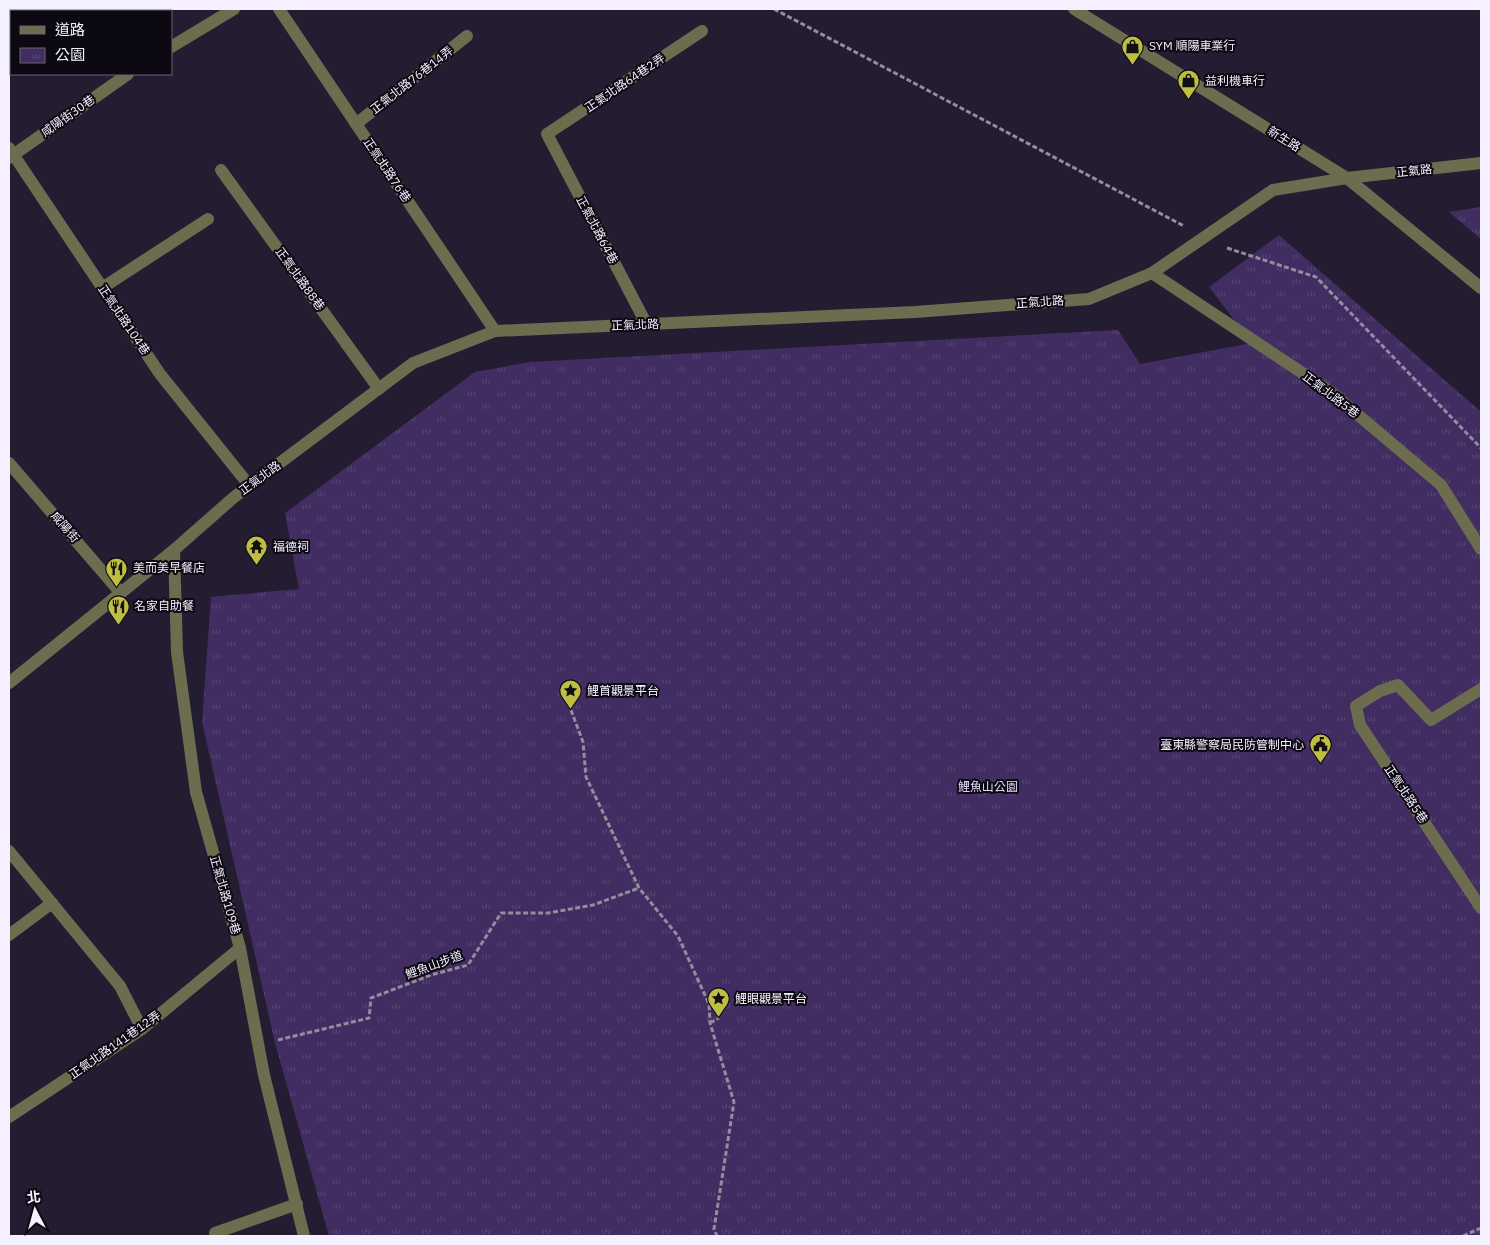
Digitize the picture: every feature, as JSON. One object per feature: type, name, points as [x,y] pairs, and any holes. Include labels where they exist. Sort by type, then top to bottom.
[{"type":"street","points":[[172,46],[234,9]]},
{"type":"street","name":"正氣北路76巷","points":[[279,9],[495,330]]},
{"type":"street","name":"新生路","points":[[1078,10],[1347,178],[1481,288]]},
{"type":"street","name":"正氣北路64巷2弄","points":[[547,134],[702,30]]},
{"type":"street","name":"正氣北路76巷14弄","points":[[356,124],[467,36]]},
{"type":"street","name":"咸陽街30巷","points":[[10,154],[127,75]]},
{"type":"street","name":"正氣北路64巷","points":[[547,134],[647,325]]},
{"type":"street","name":"正氣北路104巷","points":[[10,154],[160,374],[249,486]]},
{"type":"street","name":"正氣路","points":[[1347,178],[1481,163]]},
{"type":"street","name":"正氣北路88巷","points":[[221,170],[379,389]]},
{"type":"street","name":"正氣北路","points":[[9,683],[174,550],[249,486],[413,363],[495,330],[647,325],[915,312],[1089,299],[1152,273],[1273,190],[1347,178]]},
{"type":"street","points":[[102,288],[208,219]]},
{"type":"street","name":"正氣北路5巷","points":[[1152,273],[1331,392],[1441,485],[1481,549]]},
{"type":"street","name":"咸陽街","points":[[9,462],[120,592]]},
{"type":"street","name":"正氣北路109巷","points":[[174,550],[177,652],[196,792],[240,948],[258,1046],[298,1204],[304,1236]]},
{"type":"street","name":"正氣北路5巷","points":[[1481,689],[1431,720],[1398,685],[1380,691],[1356,706],[1360,725],[1481,908]]},
{"type":"street","points":[[9,851],[120,986],[142,1029]]},
{"type":"street","points":[[9,936],[52,903]]},
{"type":"street","name":"正氣北路141巷12弄","points":[[9,1117],[142,1029],[240,948]]},
{"type":"street","points":[[216,1233],[298,1204]]},
{"type":"path","points":[[774,9],[1188,229],[1200,239],[1316,277],[1481,448]]},
{"type":"path","points":[[571,710],[583,742],[586,777],[639,888],[678,936],[709,1004],[710,1023],[734,1102],[714,1230],[717,1236]]},
{"type":"path","name":"鯉魚山步道","points":[[258,1046],[369,1018],[371,998],[431,975],[468,965],[501,912],[548,913],[584,906],[639,888]]},
{"type":"path","points":[[710,1023],[719,1018]]},
{"type":"path","points":[[1463,1236],[1481,1228]]},
{"type":"green space","points":[[1481,207],[1481,239],[1449,212]]},
{"type":"green space","name":"鯉魚山公園","points":[[1279,235],[1481,412],[1481,1236],[329,1236],[275,1043],[202,722],[211,597],[299,589],[285,513],[475,372],[531,362],[1118,330],[1140,364],[1252,343],[1209,287]]},
{"type":"place","name":"SYM 順陽車業行","points":[[1133,65]]},
{"type":"place","name":"益利機車行","points":[[1189,100]]},
{"type":"place","name":"福德祠","points":[[257,566]]},
{"type":"place","name":"美而美早餐店","points":[[117,587]]},
{"type":"place","name":"名家自助餐","points":[[118,625]]},
{"type":"place","name":"鯉首觀景平台","points":[[571,710]]},
{"type":"place","name":"臺東縣警察局民防管制中心","points":[[1320,764]]},
{"type":"place","name":"鯉眼觀景平台","points":[[719,1018]]}]
